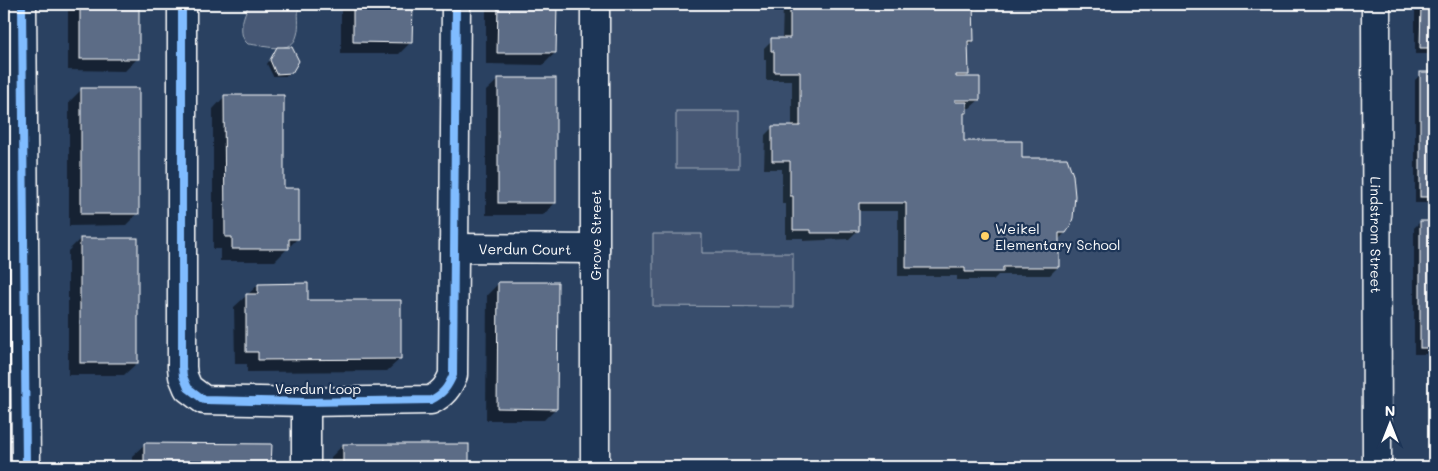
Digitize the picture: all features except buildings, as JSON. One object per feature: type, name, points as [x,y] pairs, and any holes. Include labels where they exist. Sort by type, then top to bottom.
[{"type":"street","points":[[22,4],[26,467]]},
{"type":"street","name":"Verdun Loop","points":[[182,4],[183,376],[188,388],[204,400],[306,402],[431,400],[441,395],[449,385],[453,375],[456,4]]},
{"type":"street","name":"Grove Street","points":[[595,4],[595,467]]},
{"type":"street","name":"Lindstrom Street","points":[[1376,4],[1377,467]]},
{"type":"street","name":"Verdun Court","points":[[455,248],[595,249]]},
{"type":"street","points":[[306,402],[306,467]]},
{"type":"shaded area","points":[[249,4],[299,4],[298,31],[294,41],[289,45],[276,48],[248,44],[242,35],[242,24]]},
{"type":"shaded area","name":"Weikel Elementary School","points":[[595,4],[1375,4],[1376,467],[595,467]]},
{"type":"shaded area","points":[[676,111],[739,111],[739,168],[676,168]]},
{"type":"shaded area","points":[[653,234],[702,234],[702,253],[793,253],[793,307],[653,306]]},
{"type":"cycle path","points":[[22,4],[26,467]]},
{"type":"cycle path","points":[[182,4],[183,376],[188,388],[204,400],[306,402],[431,400],[445,390],[453,375],[456,4]]},
{"type":"place","name":"Weikel Elementary School","points":[[985,236]]}]
